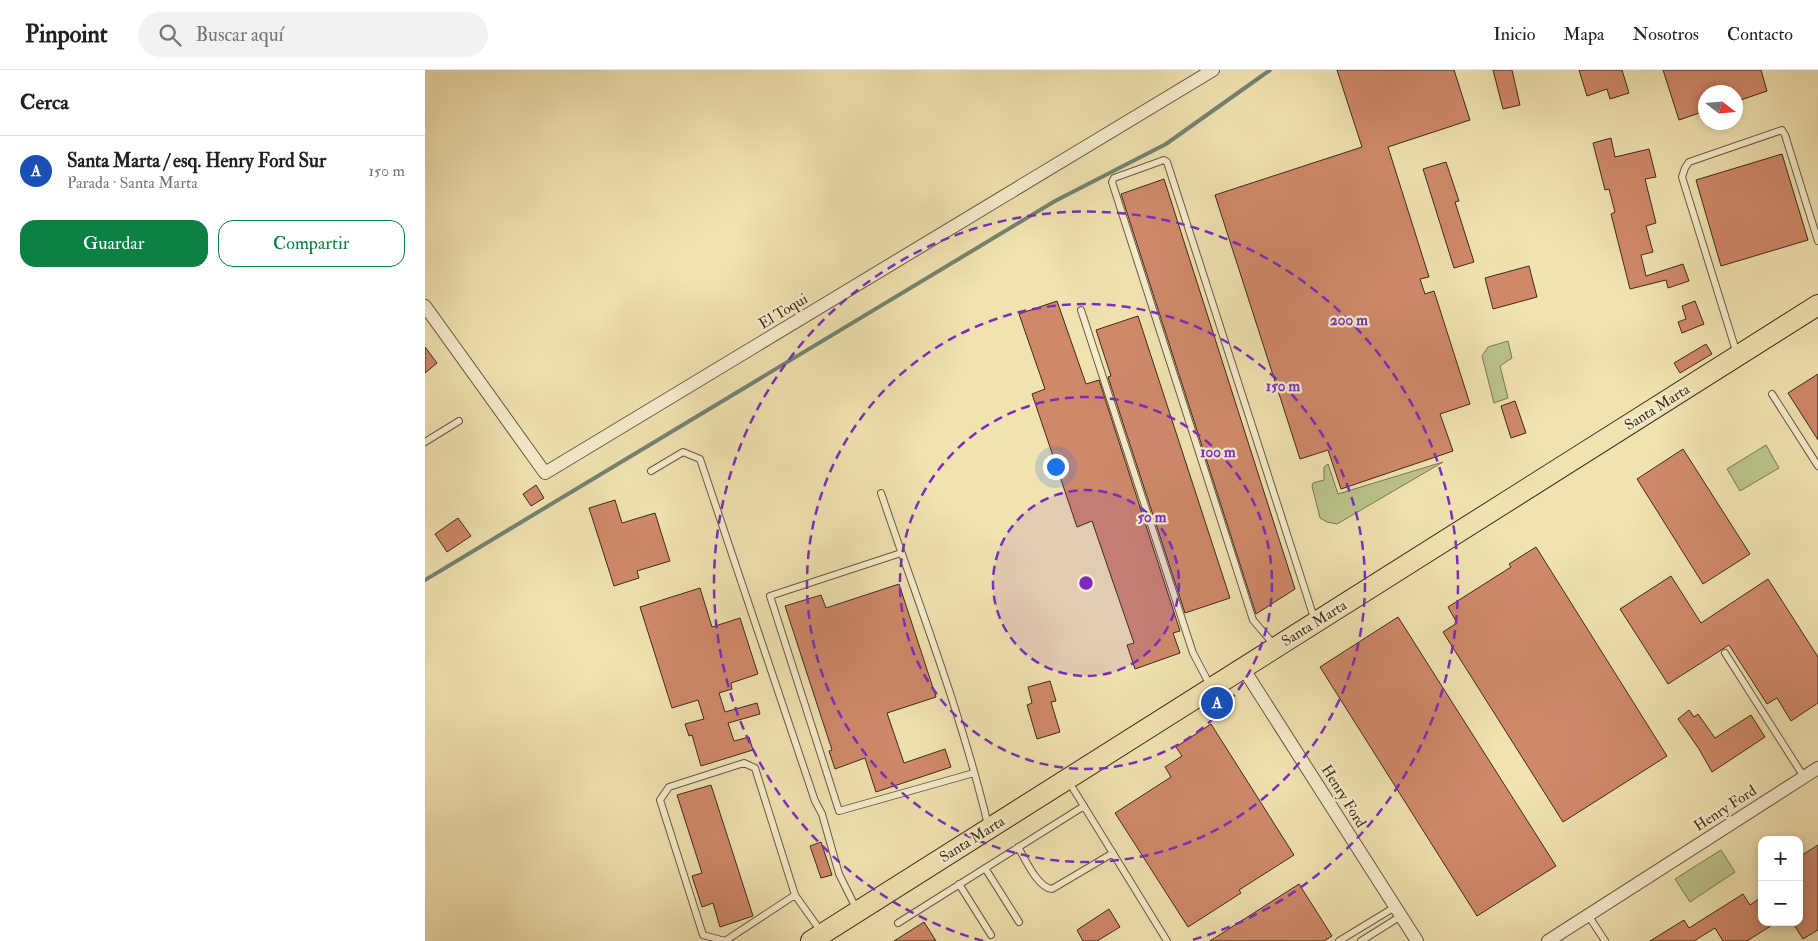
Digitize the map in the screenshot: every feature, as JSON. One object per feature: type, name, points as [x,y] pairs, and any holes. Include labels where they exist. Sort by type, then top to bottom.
[{"type":"main road","name":"Santa Marta","points":[[817,937],[1818,305]]},
{"type":"street","name":"El Toqui","points":[[425,306],[545,473],[1213,70]]},
{"type":"street","name":"Henry Ford","points":[[1243,668],[1417,941]]},
{"type":"street","name":"Henry Ford","points":[[1548,941],[1818,768]]},
{"type":"lane","points":[[1737,356],[1682,177],[1689,162],[1782,130],[1818,241]]},
{"type":"lane","points":[[1276,647],[1253,620],[1112,182],[1114,178],[1164,160],[1167,162],[1315,622]]},
{"type":"lane","points":[[1081,310],[1193,653],[1211,688]]},
{"type":"lane","points":[[1772,394],[1818,466]]},
{"type":"lane","points":[[425,442],[459,421]]},
{"type":"lane","points":[[651,471],[683,452],[700,459],[815,801],[822,814],[839,874],[858,911]]},
{"type":"lane","points":[[881,493],[936,654],[974,772],[989,828]]},
{"type":"lane","points":[[901,553],[770,596],[839,810],[974,772]]},
{"type":"lane","points":[[1725,653],[1804,777]]},
{"type":"lane","points":[[795,895],[725,941],[703,935],[660,800],[669,787],[744,763],[755,768],[795,895],[817,937]]},
{"type":"lane","points":[[1067,778],[1167,941]]},
{"type":"lane","points":[[898,923],[1084,806]]},
{"type":"lane","points":[[1018,847],[1041,884],[1048,889],[1052,889],[1113,853]]},
{"type":"lane","points":[[985,868],[1019,922]]},
{"type":"lane","points":[[959,884],[991,936]]},
{"type":"lane","points":[[1339,941],[1398,912]]},
{"type":"lane","points":[[1361,941],[1398,912]]},
{"type":"lane","points":[[1588,915],[1605,941]]},
{"type":"green space","points":[[1508,341],[1512,358],[1500,366],[1508,398],[1494,403],[1482,356],[1488,347]]},
{"type":"green space","points":[[1766,445],[1779,468],[1740,491],[1727,469]]},
{"type":"green space","points":[[1443,462],[1337,524],[1320,518],[1312,486],[1313,483],[1324,480],[1324,467],[1328,464],[1338,494]]},
{"type":"green space","points":[[1721,850],[1735,872],[1690,902],[1675,879]]},
{"type":"building","points":[[1337,70],[1454,70],[1470,120],[1388,147],[1429,277],[1420,279],[1425,294],[1434,291],[1470,404],[1440,414],[1453,451],[1341,489],[1328,450],[1300,459],[1215,195],[1362,147]]},
{"type":"building","points":[[1493,70],[1512,70],[1520,105],[1503,109]]},
{"type":"building","points":[[1579,70],[1622,70],[1629,93],[1610,99],[1607,89],[1587,96]]},
{"type":"building","points":[[1663,70],[1761,70],[1767,91],[1743,99],[1743,85],[1698,85],[1698,113],[1679,120]]},
{"type":"building","points":[[1611,138],[1615,157],[1649,149],[1656,177],[1645,179],[1656,223],[1646,226],[1653,252],[1641,255],[1646,276],[1683,264],[1689,281],[1668,288],[1666,280],[1630,289],[1611,214],[1615,212],[1609,189],[1605,190],[1593,143]]},
{"type":"building","points":[[1782,154],[1808,240],[1721,266],[1696,180]]},
{"type":"building","points":[[1446,162],[1459,201],[1455,202],[1474,262],[1454,268],[1423,169]]},
{"type":"building","points":[[1164,179],[1295,589],[1256,614],[1121,194]]},
{"type":"building","points":[[1529,266],[1537,297],[1493,309],[1485,278]]},
{"type":"building","points":[[1057,301],[1086,384],[1099,380],[1180,631],[1173,633],[1180,653],[1135,669],[1127,645],[1134,643],[1092,521],[1077,527],[1032,394],[1045,389],[1019,314]]},
{"type":"building","points":[[1695,301],[1704,324],[1682,333],[1678,322],[1686,319],[1682,306]]},
{"type":"building","points":[[1138,316],[1230,598],[1185,613],[1108,377],[1111,376],[1096,330]]},
{"type":"building","points":[[1706,344],[1712,354],[1680,373],[1674,363]]},
{"type":"building","points":[[425,347],[437,363],[425,373]]},
{"type":"building","points":[[1818,374],[1818,440],[1788,393]]},
{"type":"building","points":[[1515,401],[1526,433],[1511,438],[1501,406]]},
{"type":"building","points":[[1683,449],[1750,554],[1703,584],[1637,479]]},
{"type":"building","points":[[536,485],[544,498],[531,506],[523,494]]},
{"type":"building","points":[[615,500],[622,523],[655,513],[670,561],[637,571],[639,578],[614,586],[589,508]]},
{"type":"building","points":[[458,518],[471,536],[447,552],[435,534]]},
{"type":"building","points":[[1536,547],[1667,756],[1563,822],[1443,632],[1457,623],[1448,607],[1511,567],[1509,564]]},
{"type":"building","points":[[1671,576],[1701,623],[1768,579],[1818,657],[1818,703],[1791,721],[1777,698],[1767,704],[1729,645],[1668,684],[1620,609]]},
{"type":"building","points":[[899,584],[936,697],[887,713],[904,763],[945,749],[951,767],[876,792],[865,758],[835,769],[829,751],[832,750],[785,606],[821,595],[826,608]]},
{"type":"building","points":[[700,588],[712,627],[740,618],[758,674],[731,683],[732,689],[719,693],[725,712],[757,703],[760,714],[728,723],[734,741],[749,737],[753,750],[701,766],[692,735],[689,736],[685,724],[704,719],[698,700],[672,708],[640,607]]},
{"type":"building","points":[[1398,617],[1556,866],[1477,916],[1320,667]]},
{"type":"building","points":[[1050,681],[1056,701],[1051,702],[1060,732],[1037,739],[1027,705],[1032,703],[1028,687]]},
{"type":"building","points":[[1689,710],[1694,717],[1698,714],[1715,738],[1751,715],[1765,737],[1712,772],[1678,719]]},
{"type":"building","points":[[1211,724],[1294,855],[1239,890],[1241,893],[1188,927],[1115,813],[1171,777],[1165,767],[1182,756],[1176,747]]},
{"type":"building","points":[[711,785],[753,916],[720,927],[713,903],[702,907],[692,876],[702,873],[677,795]]},
{"type":"building","points":[[821,842],[832,875],[821,878],[810,846]]},
{"type":"building","points":[[1818,845],[1818,930],[1803,939],[1795,926],[1803,926],[1803,854]]},
{"type":"building","points":[[1299,884],[1332,936],[1324,941],[1210,941]]},
{"type":"building","points":[[1743,894],[1750,905],[1758,900],[1758,926],[1771,926],[1747,941],[1723,941],[1715,928],[1694,941],[1650,941],[1684,920],[1689,928]]},
{"type":"building","points":[[1109,909],[1120,927],[1097,941],[1083,941],[1077,930]]},
{"type":"building","points":[[924,922],[936,941],[894,941]]},
{"type":"waterway","points":[[425,580],[1055,201],[1166,144],[1270,70]]},
{"type":"place","name":"Santa Marta / esq. Henry Ford Sur","points":[[1217,703]]}]
